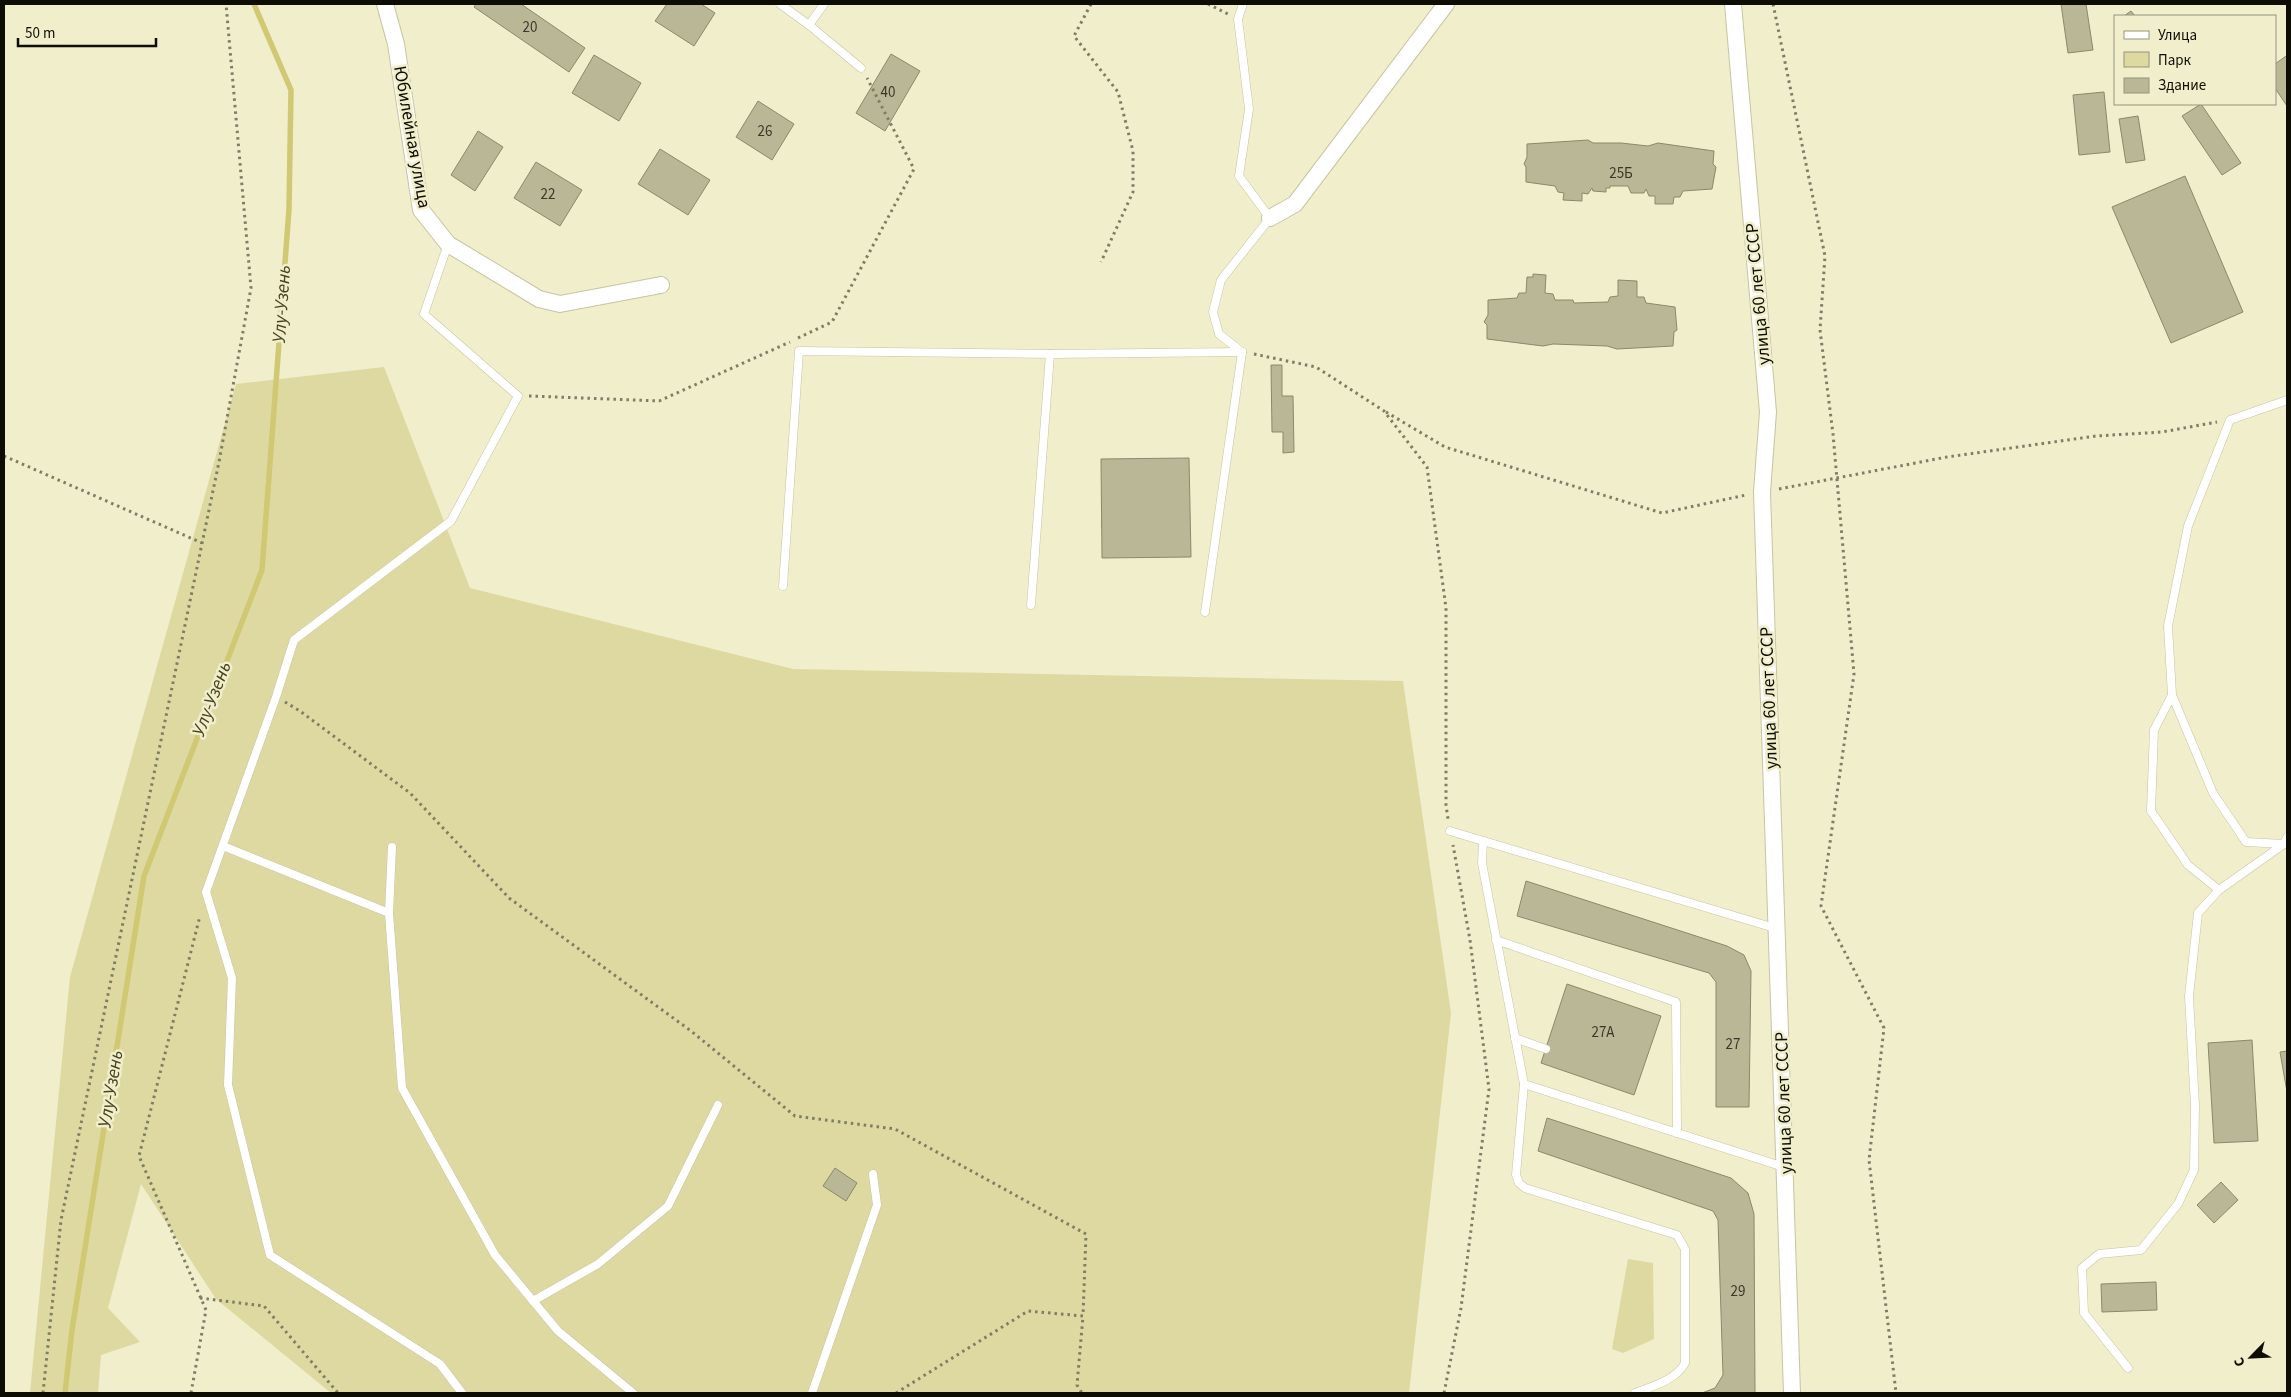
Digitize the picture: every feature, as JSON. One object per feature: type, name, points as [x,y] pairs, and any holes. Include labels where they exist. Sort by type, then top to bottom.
[{"type":"street","name":"Юбилейная улица","points":[[385,4],[396,44],[421,210],[448,244],[539,299],[560,304],[661,285]]},
{"type":"street","points":[[1270,218],[1295,204],[1446,4]]},
{"type":"street","name":"улица 60 лет СССР","points":[[1733,4],[1768,412],[1762,492],[1792,1393]]},
{"type":"lane","points":[[780,4],[862,68]]},
{"type":"lane","points":[[809,25],[824,4]]},
{"type":"lane","points":[[1242,352],[1219,334],[1213,312],[1220,280],[1270,218],[1239,176],[1249,109],[1238,19],[1243,4]]},
{"type":"lane","points":[[448,244],[424,314],[518,396],[452,521],[294,640],[276,697],[206,892],[232,978],[228,1085],[270,1254],[440,1364],[462,1393]]},
{"type":"lane","points":[[783,586],[799,351],[1050,354],[1242,352]]},
{"type":"lane","points":[[1206,612],[1242,352]]},
{"type":"lane","points":[[1030,605],[1050,354]]},
{"type":"lane","points":[[2286,841],[2246,842],[2213,793],[2172,695],[2168,626],[2188,526],[2230,420],[2287,400]]},
{"type":"lane","points":[[2172,695],[2154,730],[2151,811],[2188,865],[2219,890]]},
{"type":"lane","points":[[1450,831],[1778,929]]},
{"type":"lane","points":[[1483,841],[1482,864],[1524,1084],[1516,1175],[1519,1183],[1525,1188],[1677,1235],[1685,1249],[1685,1362],[1675,1376],[1635,1393]]},
{"type":"lane","points":[[2128,1368],[2084,1314],[2082,1268],[2100,1254],[2141,1250],[2178,1204],[2194,1170],[2195,1106],[2189,996],[2198,913],[2219,890],[2286,841]]},
{"type":"lane","points":[[222,846],[389,912]]},
{"type":"lane","points":[[392,847],[389,912],[402,1088],[495,1255],[558,1331],[632,1393]]},
{"type":"lane","points":[[1496,940],[1676,1002],[1677,1133]]},
{"type":"lane","points":[[1515,1038],[1546,1049]]},
{"type":"lane","points":[[1524,1084],[1786,1168]]},
{"type":"lane","points":[[533,1301],[598,1264],[668,1206],[718,1105]]},
{"type":"lane","points":[[812,1393],[877,1206],[873,1174]]},
{"type":"path","points":[[43,1393],[61,1220],[202,543],[251,288],[226,4]]},
{"type":"path","points":[[1091,4],[1074,36],[1118,92],[1133,151],[1133,192],[1101,262]]},
{"type":"path","points":[[1208,4],[1238,19]]},
{"type":"path","points":[[1773,4],[1825,256],[1820,330],[1837,478],[1854,674],[1821,906],[1884,1028],[1869,1160],[1896,1393]]},
{"type":"path","points":[[518,396],[659,401],[832,322],[914,170],[862,68]]},
{"type":"path","points":[[1242,352],[1316,367],[1384,411],[1445,447],[1662,513],[1947,457],[2096,436],[2162,432],[2230,420]]},
{"type":"path","points":[[1384,411],[1427,466],[1446,608],[1446,805],[1470,940],[1489,1089],[1461,1308],[1444,1393]]},
{"type":"path","points":[[4,456],[202,543]]},
{"type":"path","points":[[276,697],[300,711],[410,793],[509,898],[691,1031],[795,1116],[896,1129],[1086,1234],[1083,1316],[1077,1385],[1082,1393]]},
{"type":"path","points":[[191,1393],[206,1310],[139,1156],[206,892]]},
{"type":"path","points":[[200,1298],[264,1306],[338,1393]]},
{"type":"path","points":[[896,1393],[1028,1311],[1083,1316]]},
{"type":"green space","points":[[384,367],[470,588],[793,669],[1403,681],[1451,1013],[1409,1393],[331,1393],[216,1299],[141,1184],[108,1308],[140,1342],[101,1355],[98,1393],[30,1393],[70,977],[236,384]]},
{"type":"green space","points":[[1628,1259],[1653,1263],[1654,1339],[1623,1353],[1612,1349]]},
{"type":"building","points":[[476,4],[521,4],[585,48],[569,72],[474,7]]},
{"type":"building","points":[[667,4],[701,4],[715,13],[694,46],[655,21]]},
{"type":"building","points":[[2061,4],[2086,4],[2093,50],[2068,53]]},
{"type":"building","points":[[2131,11],[2134,15],[2125,15]]},
{"type":"building","points":[[891,54],[920,71],[885,131],[856,113]]},
{"type":"building","points":[[594,55],[641,83],[619,121],[572,93]]},
{"type":"building","points":[[2286,56],[2287,106],[2276,90],[2276,63]]},
{"type":"building","points":[[2104,92],[2110,152],[2079,155],[2073,95]]},
{"type":"building","points":[[758,101],[794,124],[772,160],[736,137]]},
{"type":"building","points":[[2202,105],[2241,163],[2222,175],[2182,116]]},
{"type":"building","points":[[2138,116],[2145,160],[2126,163],[2119,119]]},
{"type":"building","points":[[478,131],[503,147],[475,191],[451,175]]},
{"type":"building","points":[[1588,140],[1593,143],[1621,143],[1648,146],[1658,143],[1714,151],[1713,164],[1716,167],[1712,189],[1683,191],[1680,197],[1674,197],[1673,204],[1655,204],[1655,196],[1649,196],[1646,189],[1644,193],[1631,193],[1628,186],[1610,186],[1610,188],[1606,188],[1606,192],[1593,191],[1592,188],[1588,194],[1582,193],[1582,201],[1563,200],[1564,193],[1558,192],[1555,186],[1526,182],[1526,167],[1524,164],[1527,157],[1527,144]]},
{"type":"building","points":[[660,149],[710,180],[688,215],[638,184]]},
{"type":"building","points":[[536,162],[582,190],[560,226],[514,198]]},
{"type":"building","points":[[2185,176],[2243,312],[2171,343],[2112,207]]},
{"type":"building","points":[[1533,274],[1546,275],[1545,293],[1553,294],[1555,300],[1573,300],[1574,303],[1608,302],[1610,297],[1618,296],[1618,280],[1637,281],[1637,297],[1644,297],[1646,303],[1675,307],[1677,330],[1674,332],[1673,346],[1617,349],[1607,346],[1553,344],[1543,346],[1487,339],[1487,325],[1484,322],[1488,315],[1488,300],[1517,298],[1519,293],[1526,293],[1527,277],[1533,277]]},
{"type":"building","points":[[1271,365],[1282,365],[1282,396],[1293,396],[1294,452],[1283,453],[1283,432],[1272,432]]},
{"type":"building","points":[[1189,458],[1191,557],[1102,558],[1101,459]]},
{"type":"building","points":[[1526,881],[1727,946],[1744,955],[1751,971],[1749,1107],[1716,1107],[1716,982],[1709,973],[1517,916]]},
{"type":"building","points":[[1567,984],[1661,1016],[1634,1095],[1541,1063]]},
{"type":"building","points":[[2252,1040],[2258,1141],[2214,1143],[2208,1043]]},
{"type":"building","points":[[2287,1051],[2287,1092],[2280,1052]]},
{"type":"building","points":[[1547,1118],[1731,1178],[1748,1193],[1754,1214],[1755,1393],[1702,1393],[1715,1388],[1723,1375],[1718,1220],[1713,1211],[1538,1151]]},
{"type":"building","points":[[835,1168],[857,1183],[846,1201],[823,1186]]},
{"type":"building","points":[[2221,1182],[2238,1200],[2214,1223],[2197,1205]]},
{"type":"building","points":[[2156,1282],[2157,1310],[2102,1312],[2101,1284]]},
{"type":"waterway","name":"Улу-Узень","points":[[65,1393],[72,1330],[144,876],[262,570],[289,209],[291,90],[254,4]]}]
